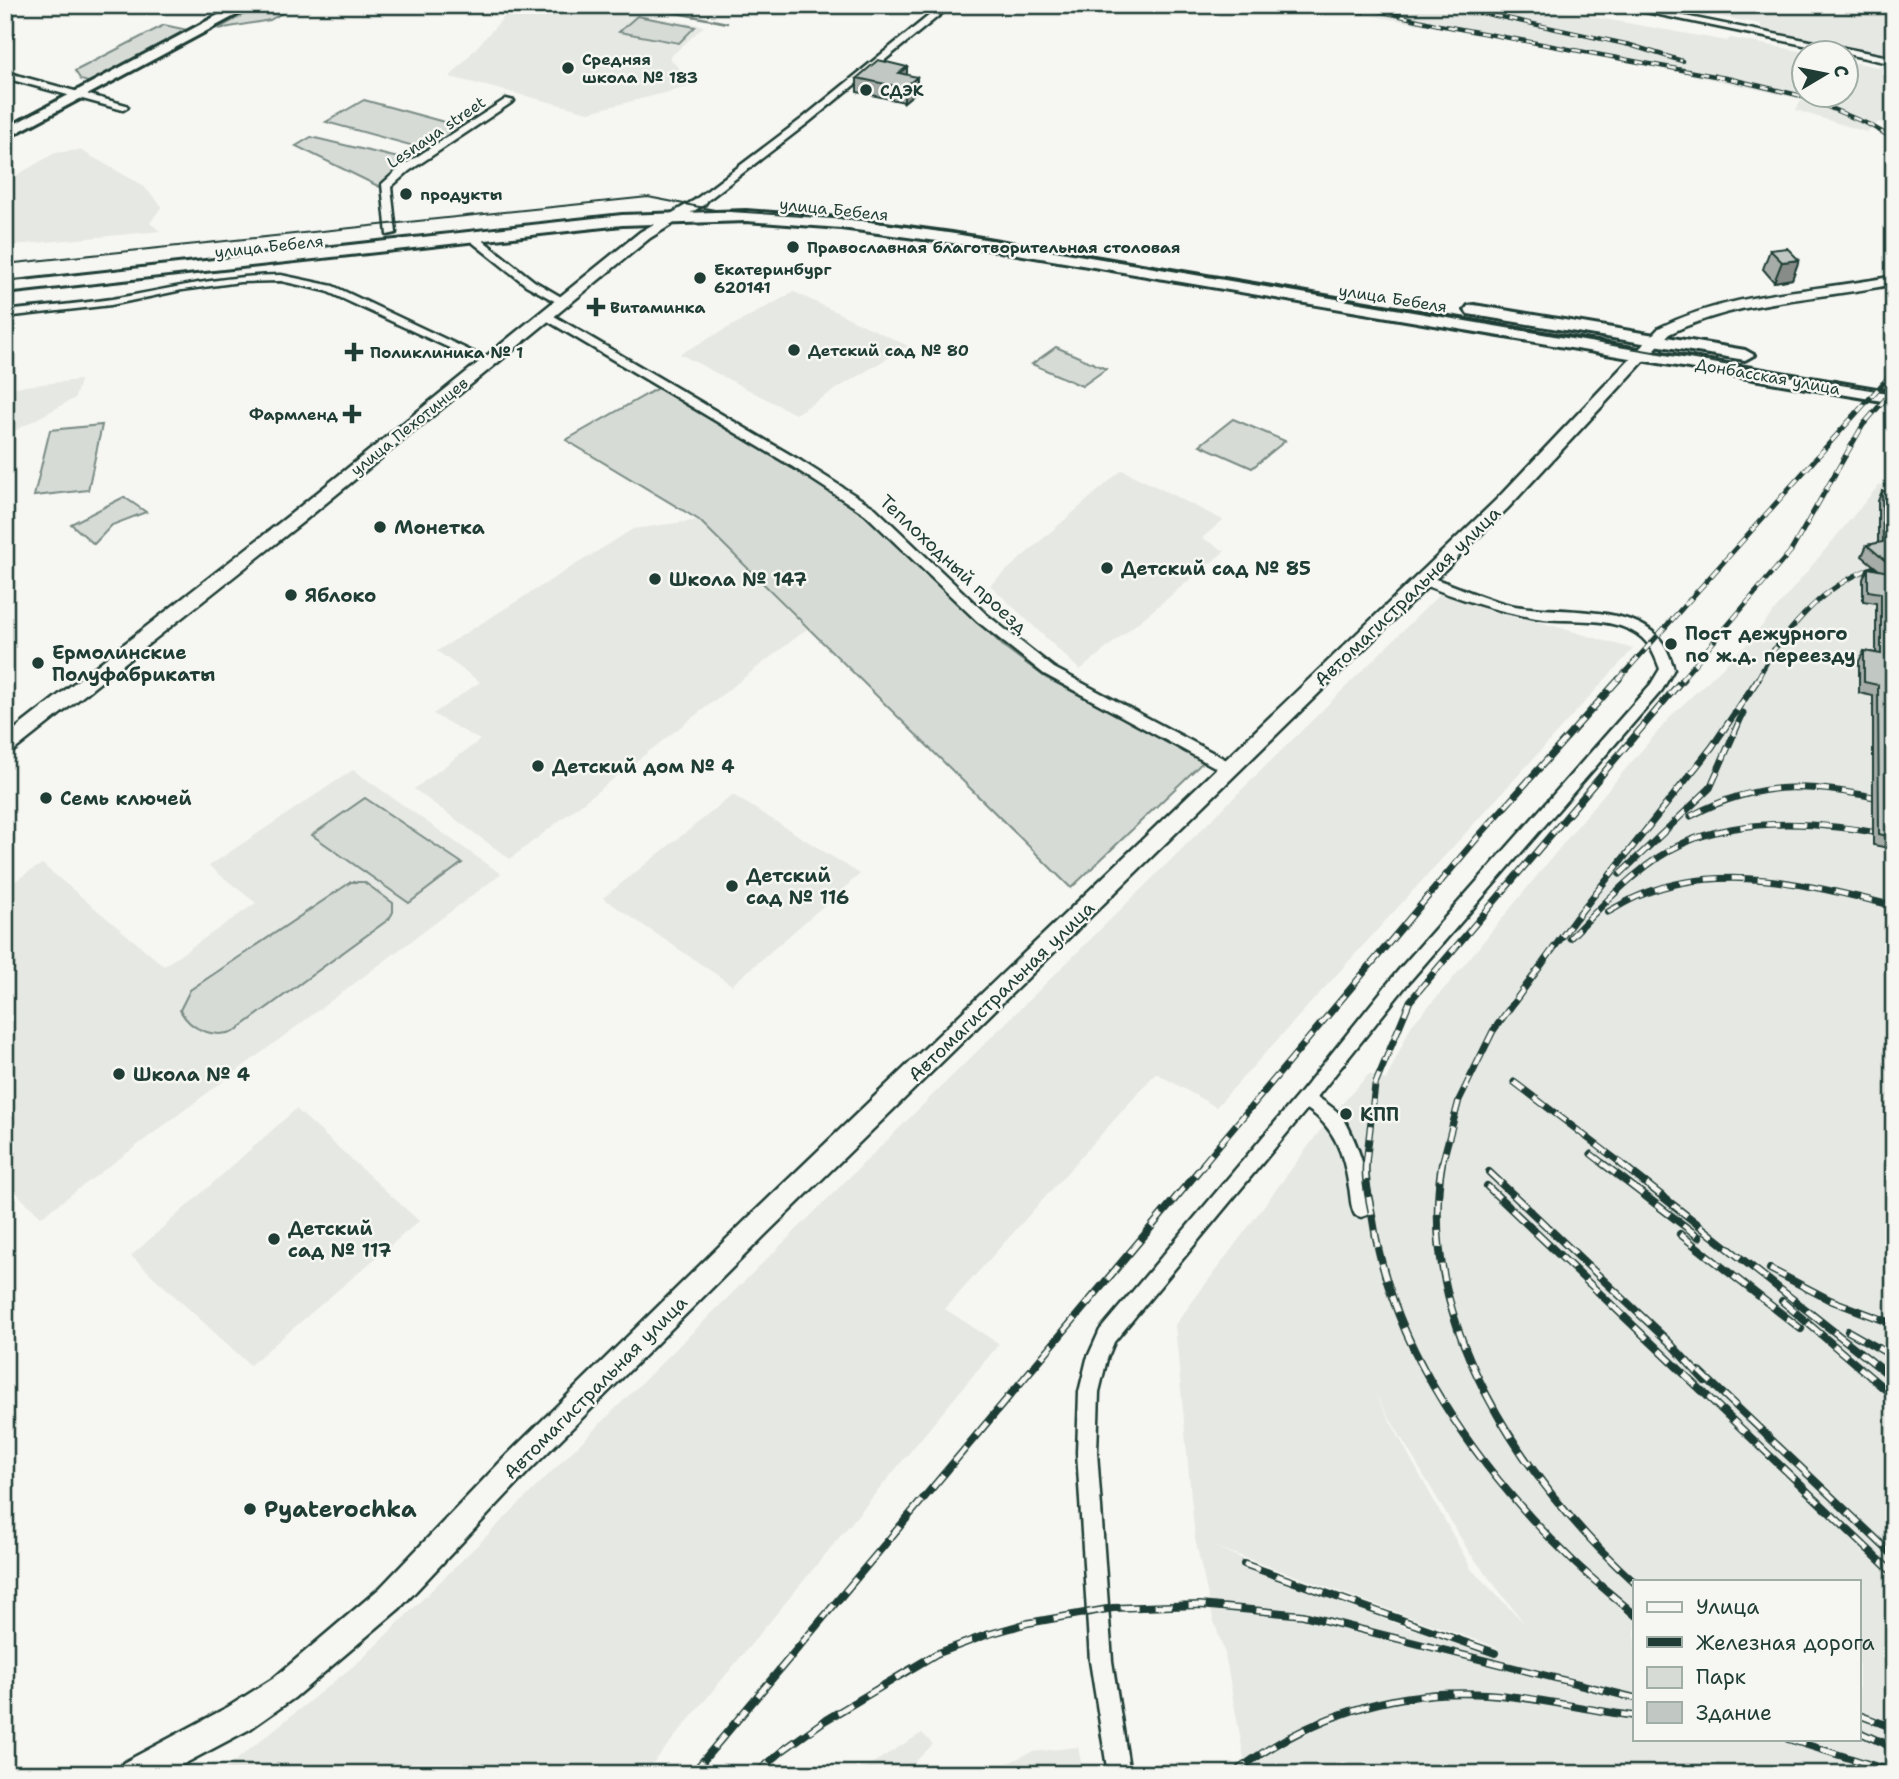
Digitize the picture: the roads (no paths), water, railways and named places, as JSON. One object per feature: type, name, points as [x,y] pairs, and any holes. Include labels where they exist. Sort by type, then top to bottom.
[{"type":"main road","points":[[5,135],[248,5]]},
{"type":"main road","name":"улица Пехотинцев","points":[[5,747],[298,517],[562,301],[669,218],[700,201]]},
{"type":"main road","name":"улица Бебеля","points":[[5,274],[585,211],[700,201],[797,203],[849,208],[1649,348]]},
{"type":"main road","name":"улица Бебеля","points":[[5,288],[471,236],[669,218],[746,216],[888,229],[1649,348]]},
{"type":"main road","name":"Автомагистральная улица","points":[[134,1774],[239,1718],[284,1688],[390,1598],[518,1463],[758,1225],[1231,769],[1502,503],[1649,348],[1678,322],[1706,311],[1894,280]]},
{"type":"main road","name":"Донбасская улица","points":[[1649,348],[1894,382]]},
{"type":"main road","name":"Донбасская улица","points":[[1649,348],[1894,398]]},
{"type":"street","name":"улица Пехотинцев","points":[[700,201],[806,120],[948,5]]},
{"type":"street","points":[[1616,5],[1894,61]]},
{"type":"street","points":[[5,75],[124,107]]},
{"type":"street","name":"Lesnaya street","points":[[391,233],[386,186],[405,169],[509,101]]},
{"type":"street","points":[[471,236],[530,283],[562,301]]},
{"type":"street","points":[[5,314],[122,300],[182,287],[240,279],[281,278],[330,288],[488,362]]},
{"type":"street","name":"Теплоходный проезд","points":[[545,315],[797,464],[870,511],[992,628],[1049,671],[1231,769]]},
{"type":"street","points":[[1119,1774],[1101,1661],[1087,1452],[1089,1392],[1097,1359],[1107,1336],[1306,1099],[1403,977],[1657,687],[1667,669],[1663,655],[1652,641],[1639,629],[1620,620],[1555,616],[1504,608],[1422,579]]},
{"type":"street","points":[[1306,1099],[1331,1116],[1345,1144],[1360,1186],[1361,1209]]},
{"type":"waterway","points":[[637,5],[727,23]]},
{"type":"tram line","points":[[5,264],[648,197],[715,210],[863,220],[955,233],[1894,393]]},
{"type":"railway","points":[[1326,5],[1363,12]]},
{"type":"railway","points":[[1354,5],[1439,25],[1731,79],[1802,96],[1868,124],[1894,139]]},
{"type":"railway","points":[[1446,5],[1630,45],[1682,61]]},
{"type":"railway","points":[[1618,680],[1894,371]]},
{"type":"railway","points":[[1681,680],[1791,551],[1863,425],[1894,389]]},
{"type":"railway","points":[[1772,652],[1823,596],[1854,576],[1894,559]]},
{"type":"railway","points":[[1757,680],[1772,652]]},
{"type":"railway","points":[[1203,1164],[1478,837],[1619,679]]},
{"type":"railway","points":[[1366,1164],[1375,1085],[1410,1001],[1683,679]]},
{"type":"railway","points":[[1442,1164],[1459,1100],[1493,1031],[1575,919],[1712,747],[1758,679]]},
{"type":"railway","points":[[1620,874],[1710,788],[1743,713]]},
{"type":"railway","points":[[1691,816],[1743,795],[1791,788],[1840,791],[1894,801]]},
{"type":"railway","points":[[1570,938],[1638,872],[1669,850],[1710,833],[1789,824],[1843,828],[1894,836]]},
{"type":"railway","points":[[1608,912],[1637,897],[1672,885],[1736,878],[1800,885],[1894,906]]},
{"type":"railway","points":[[1514,1082],[1622,1164]]},
{"type":"railway","points":[[1591,1154],[1604,1164]]},
{"type":"railway","points":[[692,1774],[1205,1163]]},
{"type":"railway","points":[[1442,1163],[1438,1222],[1445,1281],[1462,1339],[1486,1394],[1518,1447],[1554,1497],[1593,1542],[1633,1581]]},
{"type":"railway","points":[[1602,1163],[1699,1237]]},
{"type":"railway","points":[[1620,1163],[1894,1379]]},
{"type":"railway","points":[[1366,1164],[1368,1192],[1383,1268],[1419,1361],[1444,1405],[1472,1446],[1537,1524],[1579,1566],[1633,1613]]},
{"type":"railway","points":[[1489,1172],[1669,1342],[1705,1381]]},
{"type":"railway","points":[[1487,1186],[1894,1574]]},
{"type":"railway","points":[[1680,1234],[1801,1329]]},
{"type":"railway","points":[[1770,1269],[1830,1300],[1894,1324]]},
{"type":"railway","points":[[1782,1301],[1894,1397]]},
{"type":"railway","points":[[1848,1331],[1894,1357]]},
{"type":"railway","points":[[1699,1371],[1894,1556]]},
{"type":"railway","points":[[1244,1564],[1495,1653]]},
{"type":"railway","points":[[756,1774],[782,1751],[824,1721],[936,1654],[1028,1623],[1113,1608],[1200,1605],[1303,1615],[1633,1698]]},
{"type":"railway","points":[[1233,1774],[1261,1754],[1321,1722],[1352,1710],[1418,1696],[1487,1694],[1633,1716]]},
{"type":"railway","points":[[1860,1715],[1894,1728]]},
{"type":"railway","points":[[1860,1732],[1894,1748]]},
{"type":"railway","points":[[1791,1740],[1894,1772]]},
{"type":"place","name":"Средняя школа № 183","points":[[568,68]]},
{"type":"place","name":"СДЭК","points":[[866,90]]},
{"type":"place","name":"продукты","points":[[406,194]]},
{"type":"place","name":"Православная благотворительная столовая","points":[[793,247]]},
{"type":"place","name":"Екатеринбург 620141","points":[[700,278]]},
{"type":"place","name":"Витаминка","points":[[596,307]]},
{"type":"place","name":"Детский сад № 80","points":[[794,350]]},
{"type":"place","name":"Поликлиника № 1","points":[[354,352]]},
{"type":"place","name":"Фармленд","points":[[352,414]]},
{"type":"place","name":"Монетка","points":[[380,527]]},
{"type":"place","name":"Детский сад № 85","points":[[1107,568]]},
{"type":"place","name":"Школа № 147","points":[[655,579]]},
{"type":"place","name":"Яблоко","points":[[291,595]]},
{"type":"place","name":"Пост дежурного по ж.д. переезду","points":[[1671,644]]},
{"type":"place","name":"Ермолинские Полуфабрикаты","points":[[38,663]]},
{"type":"place","name":"Детский дом № 4","points":[[538,766]]},
{"type":"place","name":"Семь ключей","points":[[46,798]]},
{"type":"place","name":"Детский сад № 116","points":[[732,886]]},
{"type":"place","name":"Школа № 4","points":[[119,1074]]},
{"type":"place","name":"КПП","points":[[1346,1114]]},
{"type":"place","name":"Детский сад № 117","points":[[274,1239]]},
{"type":"place","name":"Pyaterochka","points":[[250,1509]]}]
